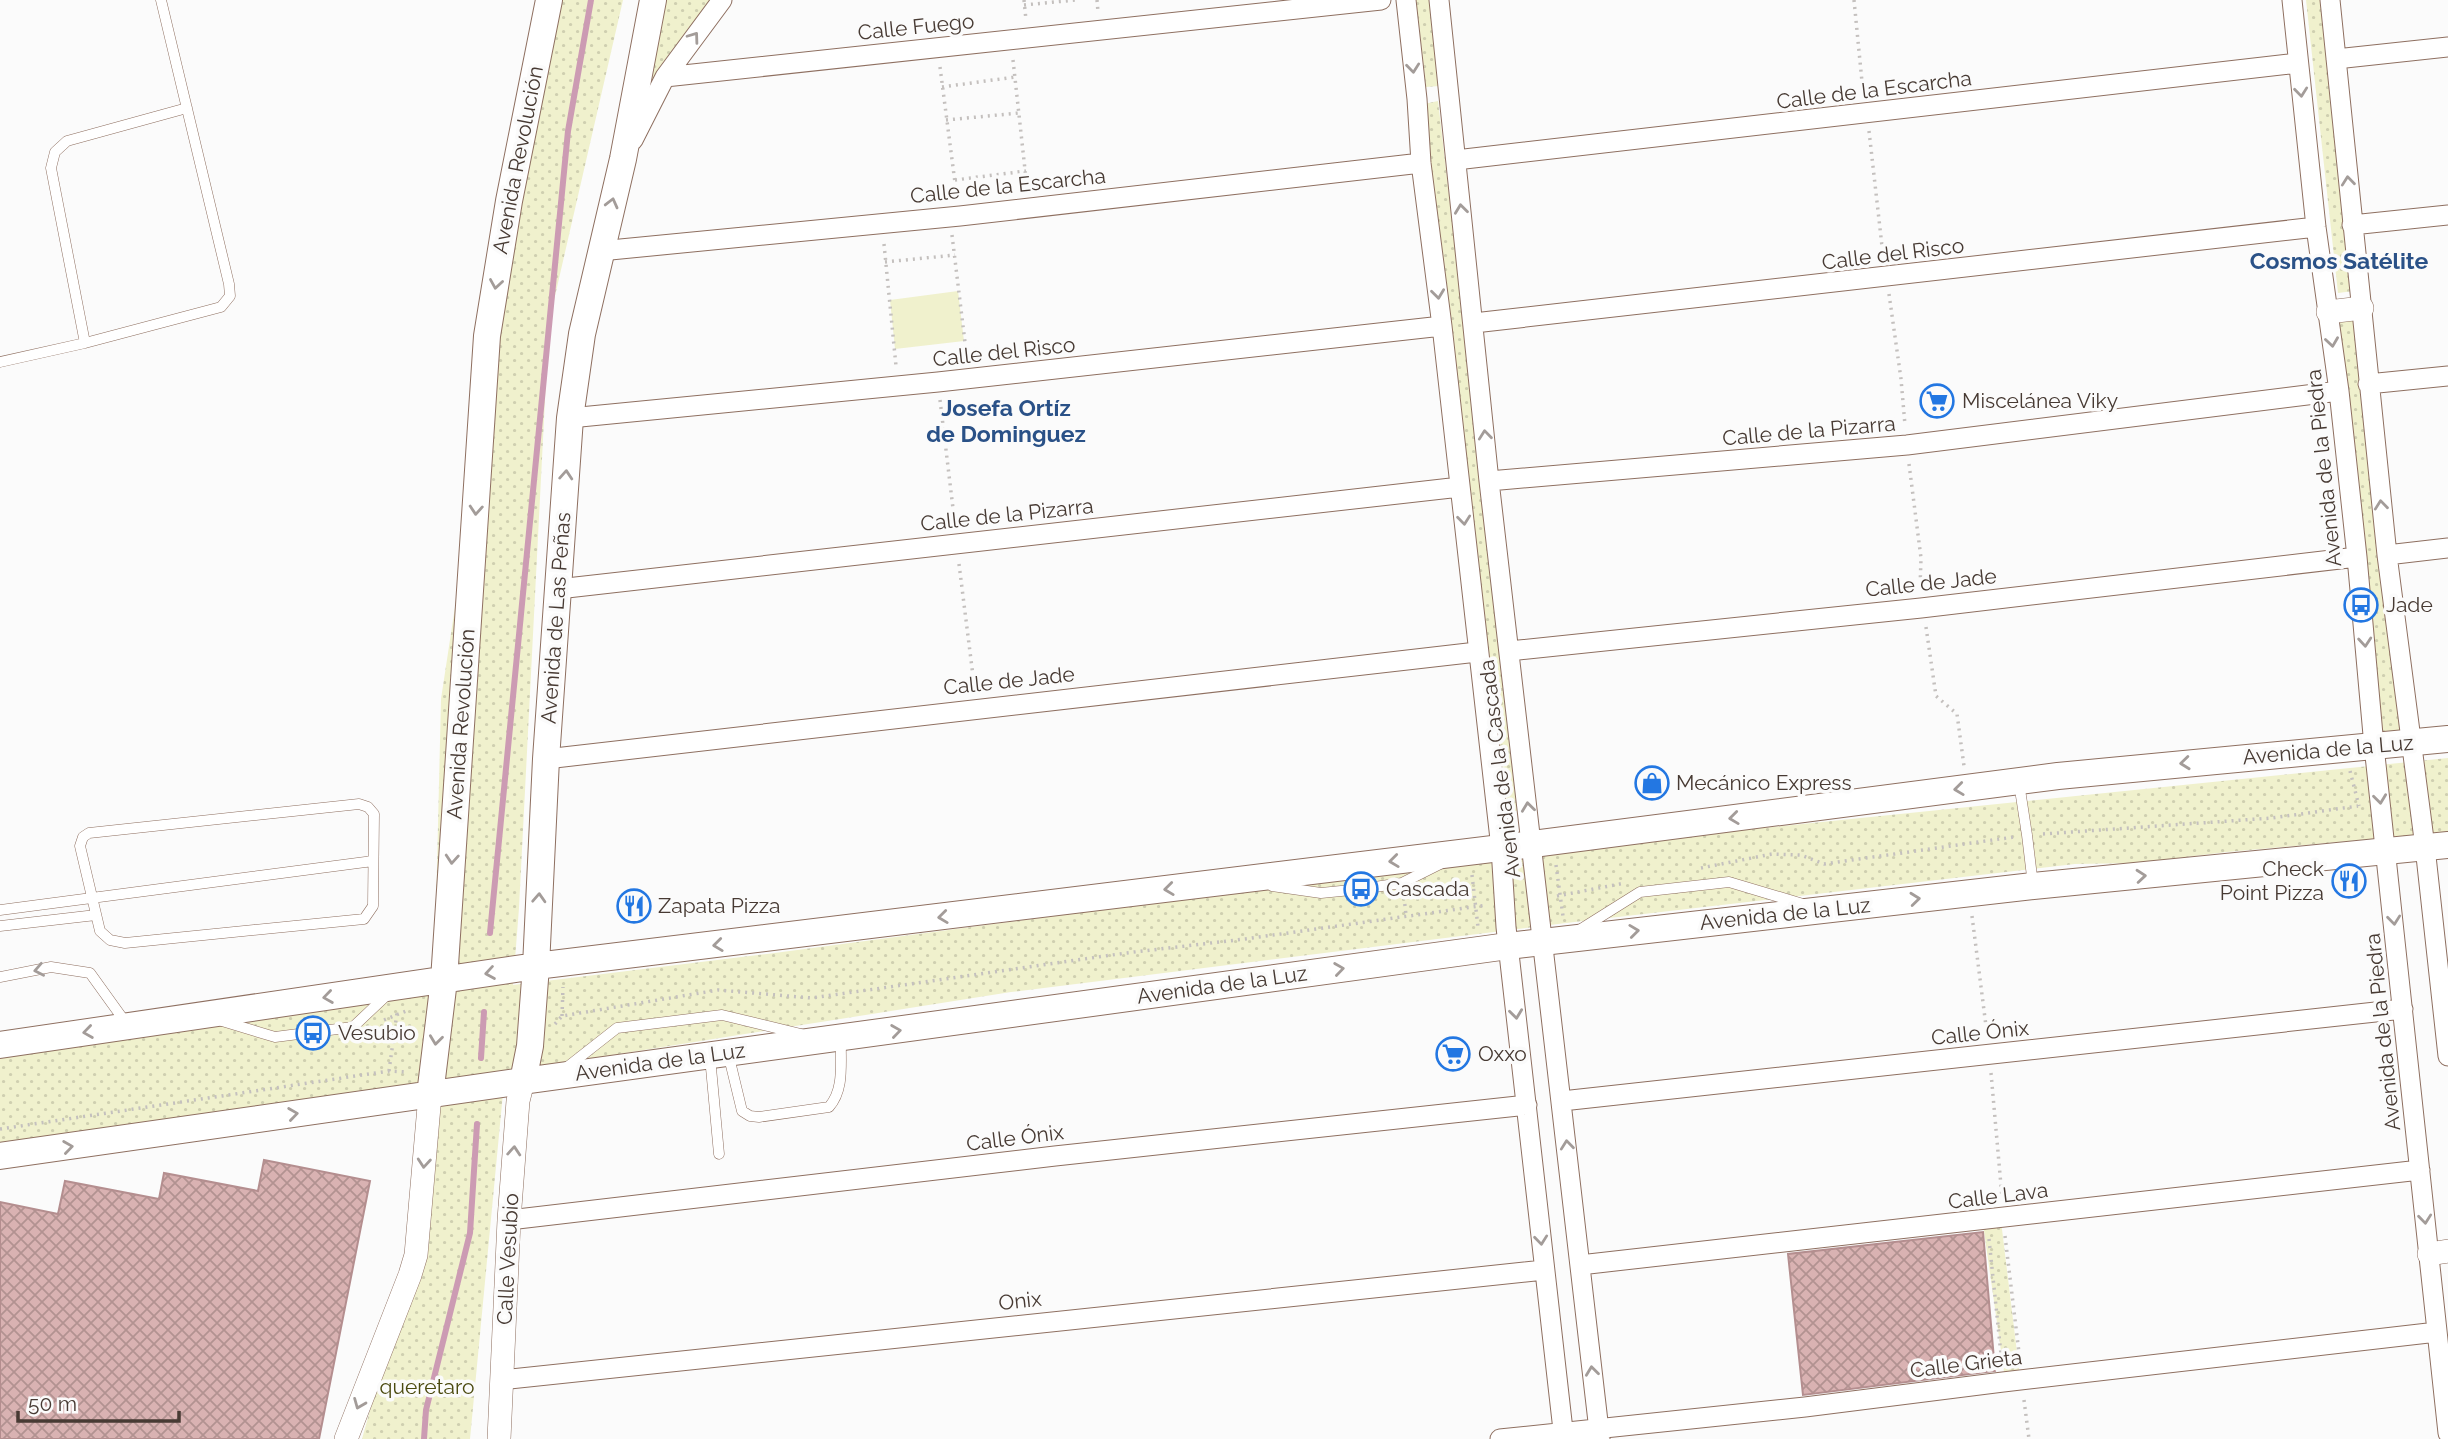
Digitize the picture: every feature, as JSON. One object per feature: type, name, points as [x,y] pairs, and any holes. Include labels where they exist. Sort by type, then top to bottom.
[{"type":"main road","name":"Avenida Revolución","points":[[431,1084],[444,980],[487,336],[509,201],[549,0]]},
{"type":"main road","name":"Avenida de Las Peñas","points":[[523,1081],[530,1046],[546,759],[570,418],[582,334],[623,159],[653,0]]},
{"type":"main road","name":"Avenida de la Luz","points":[[0,1045],[444,980],[534,978],[564,963],[1543,843],[2019,781],[2240,757],[2448,739]]},
{"type":"main road","name":"Avenida de la Luz","points":[[0,1156],[431,1084],[523,1081],[835,1039],[1499,941],[1970,893],[2032,873],[2386,852],[2437,846]]},
{"type":"street","points":[[623,159],[665,77],[722,0]]},
{"type":"street","name":"Calle Fuego","points":[[665,77],[1381,0]]},
{"type":"street","name":"Avenida de la Cascada","points":[[1406,0],[1421,163],[1501,848],[1504,903],[1499,941],[1527,1105],[1563,1436]]},
{"type":"street","name":"Avenida de la Cascada","points":[[1439,0],[1509,651],[1543,843],[1538,900],[1550,937],[1562,1101],[1600,1434]]},
{"type":"street","name":"Avenida de la Piedra","points":[[2291,0],[2316,227],[2339,391],[2420,1170],[2439,1252],[2437,1332],[2448,1433]]},
{"type":"street","points":[[2330,0],[2368,384],[2410,743],[2437,846],[2448,1056]]},
{"type":"street","points":[[2336,59],[2448,47]]},
{"type":"street","name":"Calle de la Escarcha","points":[[1455,160],[2298,64]]},
{"type":"street","points":[[1417,99],[1448,94]]},
{"type":"street","name":"Calle de la Escarcha","points":[[600,251],[949,217],[1421,163]]},
{"type":"street","points":[[2352,225],[2448,215]]},
{"type":"street","name":"Calle del Risco","points":[[1474,323],[2316,227]]},
{"type":"street","points":[[2328,312],[2362,307]]},
{"type":"street","name":"Calle del Risco","points":[[570,418],[969,379],[1442,326]]},
{"type":"street","points":[[2368,384],[2448,376]]},
{"type":"street","name":"Calle de la Pizarra","points":[[1489,481],[1907,446],[2339,391]]},
{"type":"street","name":"Calle de la Pizarra","points":[[558,589],[1460,487]]},
{"type":"street","points":[[2387,555],[2448,548]]},
{"type":"street","name":"Calle de Jade","points":[[1509,651],[1921,608],[2357,556]]},
{"type":"street","name":"Calle de Jade","points":[[546,759],[1477,652]]},
{"type":"street","name":"Calle Ónix","points":[[1562,1101],[2403,1009]]},
{"type":"street","name":"Calle Vesubio","points":[[499,1439],[509,1220],[518,1101],[523,1081]]},
{"type":"street","name":"Avenida Revolución","points":[[346,1439],[411,1275],[416,1255],[431,1084]]},
{"type":"street","name":"Calle Ónix","points":[[509,1220],[1527,1105]]},
{"type":"street","name":"Calle Lava","points":[[1580,1265],[2420,1170]]},
{"type":"street","name":"Onix","points":[[501,1380],[1544,1270]]},
{"type":"street","name":"Calle Grieta","points":[[1500,1439],[1600,1434],[2013,1381],[2437,1332]]},
{"type":"lane","points":[[0,362],[221,307],[230,296],[161,0]]},
{"type":"lane","points":[[85,343],[51,168],[55,152],[67,141],[187,108]]},
{"type":"lane","points":[[2019,781],[2032,873]]},
{"type":"lane","points":[[359,804],[368,807],[374,814],[373,861],[373,906],[364,919],[125,943],[110,940],[100,931],[80,846],[83,837],[89,833],[359,804]]},
{"type":"lane","points":[[0,910],[373,861]]},
{"type":"lane","points":[[1550,937],[1640,892],[1729,882],[1823,910]]},
{"type":"lane","points":[[0,926],[96,915]]},
{"type":"lane","points":[[0,976],[51,967],[89,973],[128,1027]]},
{"type":"lane","points":[[555,1076],[617,1028],[722,1015],[835,1039],[839,1089],[836,1099],[829,1107],[750,1116],[742,1111],[719,1054]]},
{"type":"lane","points":[[719,1054],[719,1154]]},
{"type":"path","points":[[1024,0],[1024,5],[1076,0]]},
{"type":"path","points":[[1854,0],[1861,78]]},
{"type":"path","points":[[938,48],[955,180],[1026,171],[1011,40]]},
{"type":"path","points":[[942,87],[1015,76]]},
{"type":"path","points":[[946,120],[1019,113]]},
{"type":"path","points":[[1870,137],[1883,250]]},
{"type":"path","points":[[949,217],[969,379]]},
{"type":"path","points":[[882,223],[899,385]]},
{"type":"path","points":[[885,262],[955,255]]},
{"type":"path","points":[[1886,278],[1903,409]]},
{"type":"path","points":[[1910,470],[1922,558],[1920,589]]},
{"type":"path","points":[[1930,643],[1937,696],[1957,714],[1967,788]]},
{"type":"path","points":[[1772,854],[1801,855],[1824,864],[2026,832],[2272,818],[2358,806]]},
{"type":"path","points":[[1543,843],[1550,937]]},
{"type":"path","points":[[1466,852],[1475,905],[1499,941]]},
{"type":"path","points":[[1970,893],[1990,1055],[1995,1219],[2013,1381],[2029,1439]]},
{"type":"path","points":[[564,963],[562,1016],[718,990],[812,998],[1504,903]]},
{"type":"path","points":[[389,1071],[397,1015]]},
{"type":"path","points":[[0,1129],[389,1071],[431,1084]]},
{"type":"path","points":[[1995,1219],[2013,1381]]},
{"type":"green space","name":"queretaro","points":[[549,0],[623,0],[549,322],[513,985],[1568,848],[2448,758],[2448,832],[2136,863],[2075,864],[1566,923],[1011,992],[505,1072],[470,1439],[362,1439],[417,1242],[431,1084],[0,1153],[0,1055],[434,994],[441,699]]},
{"type":"green space","points":[[656,0],[710,0],[658,69],[636,110]]},
{"type":"green space","points":[[1416,0],[1430,0],[1439,86],[1426,87]]},
{"type":"green space","points":[[2306,0],[2322,0],[2354,291],[2338,293]]},
{"type":"green space","points":[[1438,101],[1521,810],[1503,813],[1465,496],[1424,104]]},
{"type":"green space","points":[[958,291],[964,341],[895,349],[890,300]]},
{"type":"green space","points":[[2360,310],[2405,729],[2378,733],[2334,313]]},
{"type":"green space","points":[[2001,1221],[2020,1377],[2005,1379],[1983,1224]]},
{"type":"building","points":[[264,1160],[370,1181],[319,1439],[0,1439],[0,1202],[58,1214],[65,1181],[159,1199],[164,1173],[258,1191]]},
{"type":"building","points":[[1983,1232],[1995,1371],[1803,1395],[1788,1254]]},
{"type":"waterway","points":[[490,933],[568,131],[591,0]]},
{"type":"waterway","points":[[481,1058],[484,1012]]},
{"type":"waterway","points":[[424,1439],[426,1410],[470,1233],[477,1124]]},
{"type":"place","name":"Miscelánea Viky","points":[[1937,401]]},
{"type":"place","name":"Jade","points":[[2361,605]]},
{"type":"place","name":"Mecánico Express","points":[[1652,783]]},
{"type":"place","name":"Check Point Pizza","points":[[2349,881]]},
{"type":"place","name":"Cascada","points":[[1361,889]]},
{"type":"place","name":"Zapata Pizza","points":[[634,906]]},
{"type":"place","name":"Vesubio","points":[[313,1033]]},
{"type":"place","name":"Oxxo","points":[[1453,1054]]},
{"type":"district","name":"Cosmos Satélite","points":[[2339,261]]},
{"type":"district","name":"Josefa Ortíz de Dominguez","points":[[1006,421]]}]
